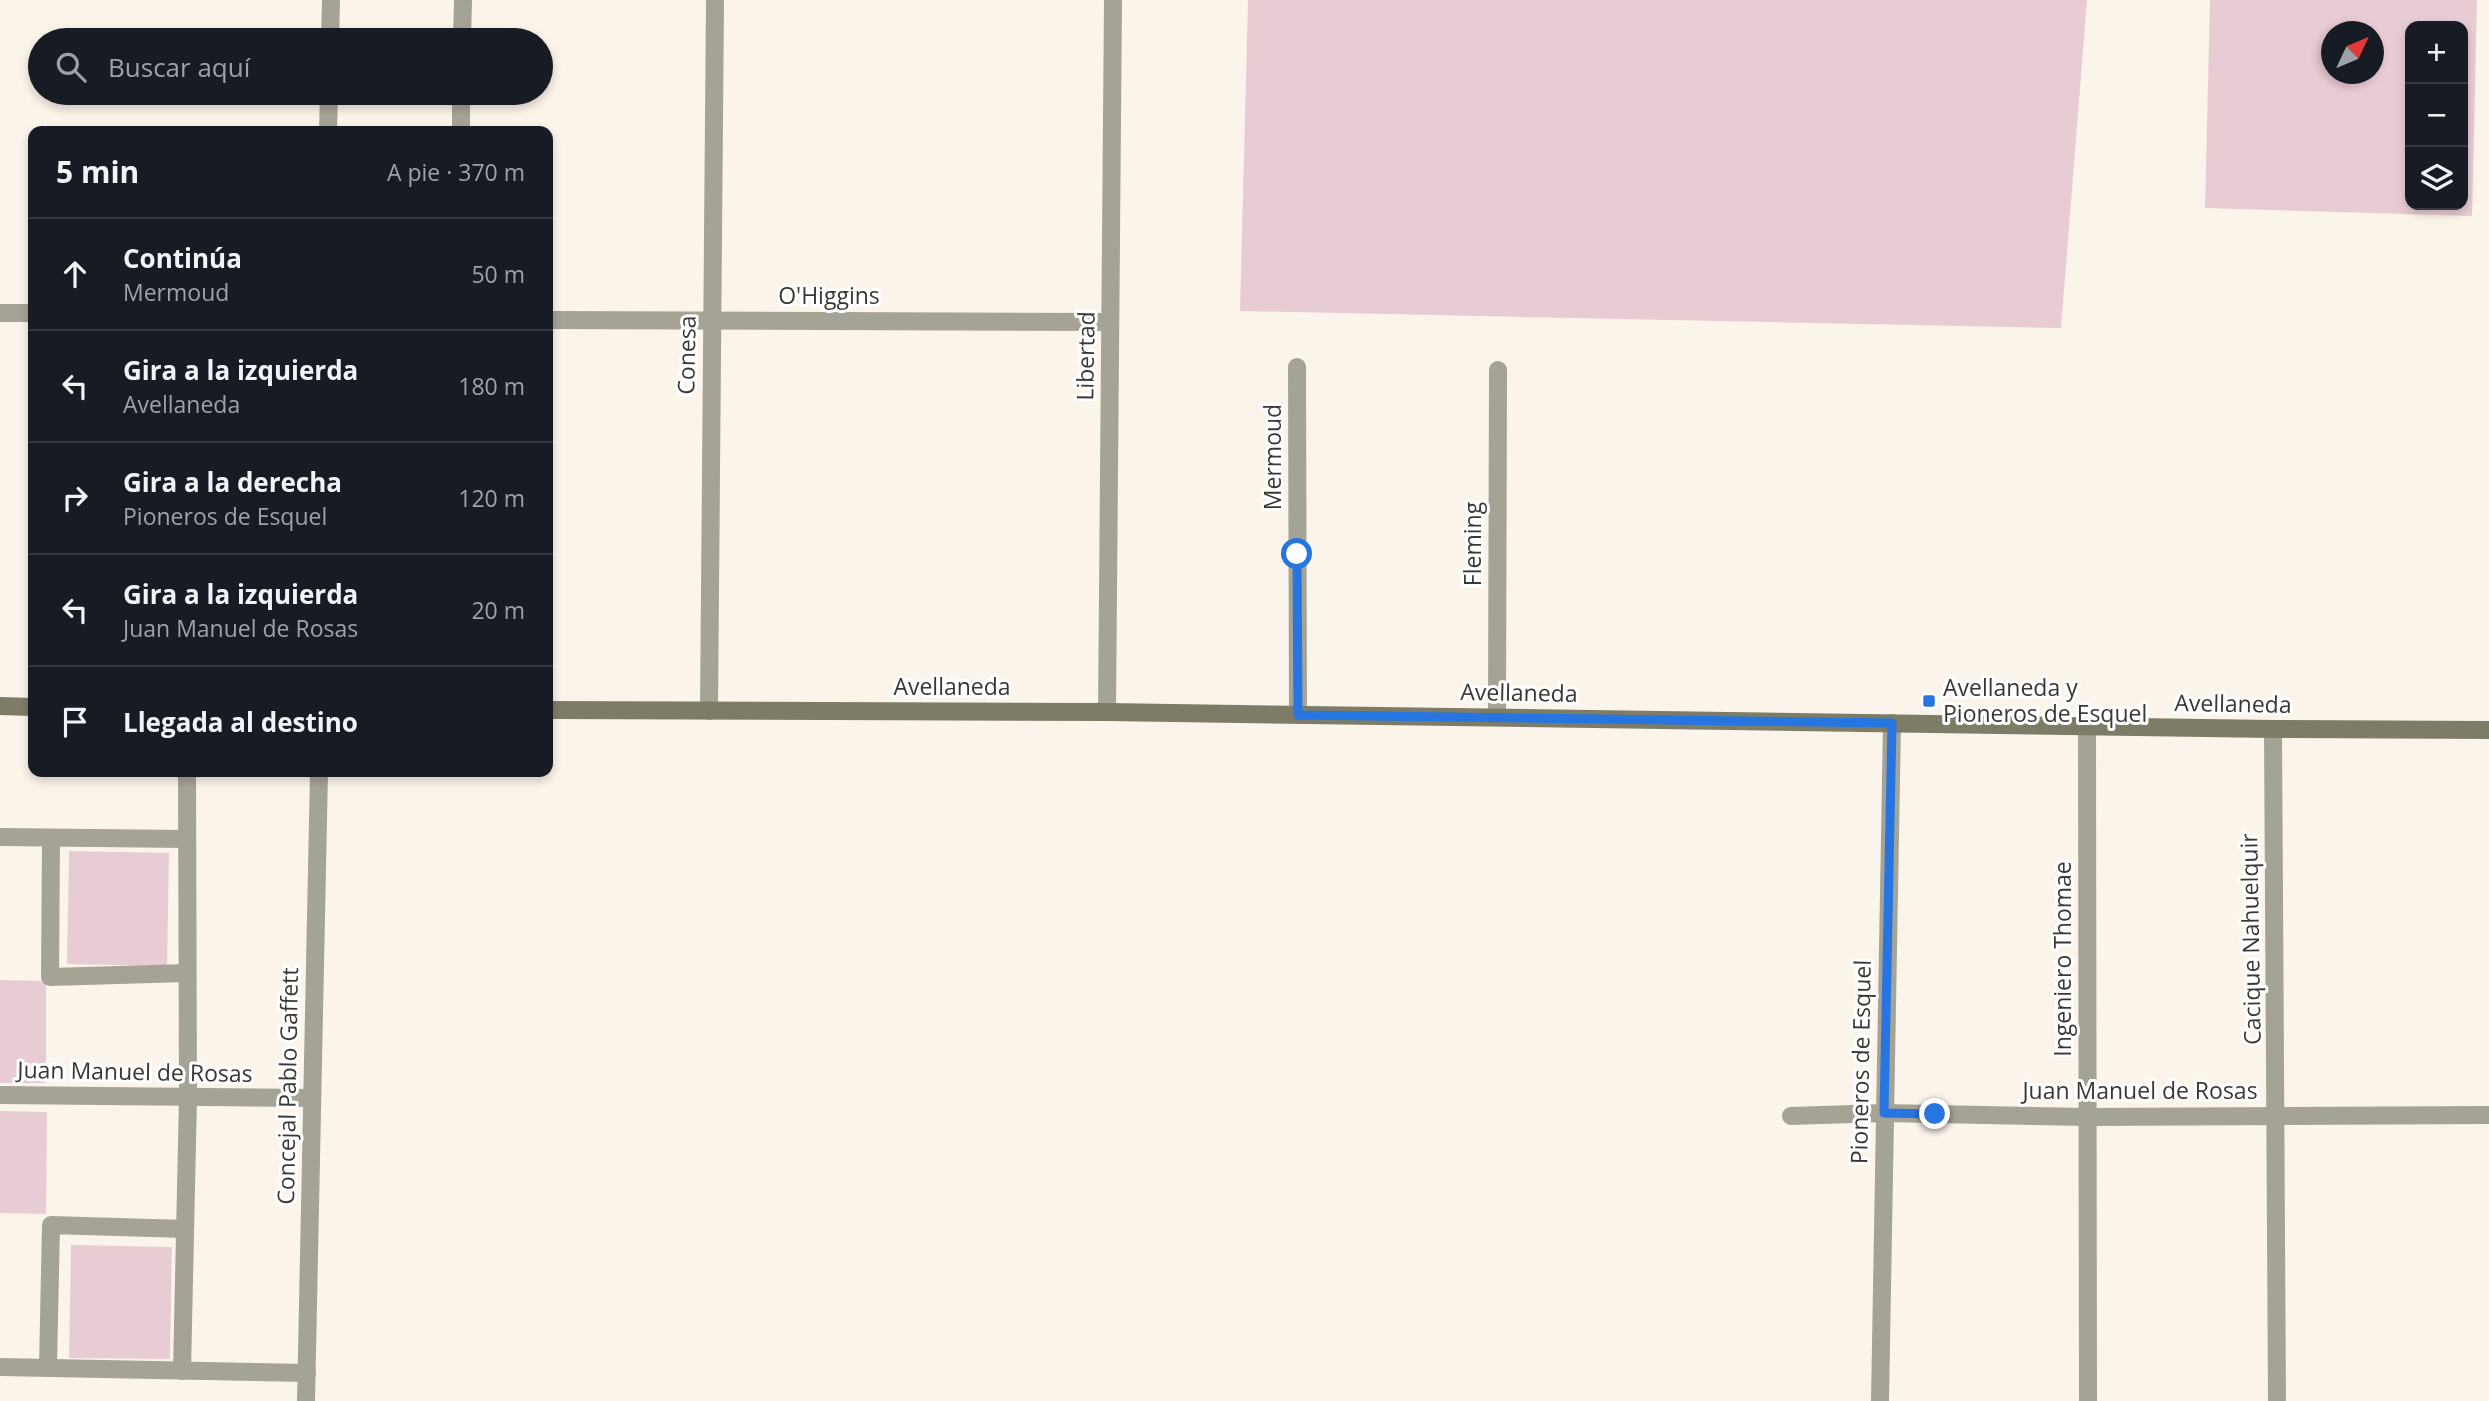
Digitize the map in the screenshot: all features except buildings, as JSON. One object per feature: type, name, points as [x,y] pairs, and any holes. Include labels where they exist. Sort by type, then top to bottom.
[{"type":"street","points":[[330,28],[331,0]]},
{"type":"street","points":[[462,28],[463,0]]},
{"type":"street","name":"Conesa","points":[[709,711],[715,0]]},
{"type":"street","name":"Libertad","points":[[1107,712],[1114,0]]},
{"type":"street","points":[[328,126],[329,105]]},
{"type":"street","points":[[461,105],[461,126]]},
{"type":"street","points":[[0,313],[28,313]]},
{"type":"street","name":"O'Higgins","points":[[553,320],[1111,322]]},
{"type":"street","name":"Mermoud","points":[[1297,367],[1298,715]]},
{"type":"street","name":"Fleming","points":[[1497,718],[1498,370]]},
{"type":"street","points":[[0,706],[28,706]]},
{"type":"street","name":"Avellaneda","points":[[553,710],[1107,712],[2489,730]]},
{"type":"street","name":"Pioneros de Esquel","points":[[1880,1401],[1892,723]]},
{"type":"street","name":"Ingeniero Thomae","points":[[2087,726],[2088,1401]]},
{"type":"street","name":"Cacique Nahuelquir","points":[[2273,729],[2277,1401]]},
{"type":"street","points":[[182,1371],[188,1097],[187,777]]},
{"type":"street","name":"Concejal Pablo Gaffett","points":[[306,1401],[319,777]]},
{"type":"street","points":[[0,837],[187,839]]},
{"type":"street","points":[[51,838],[50,976],[187,974]]},
{"type":"street","name":"Juan Manuel de Rosas","points":[[0,1095],[312,1098]]},
{"type":"street","name":"Juan Manuel de Rosas","points":[[1791,1115],[2489,1115]]},
{"type":"street","points":[[48,1367],[51,1225],[185,1229]]},
{"type":"street","points":[[0,1367],[307,1373]]},
{"type":"shaded area","points":[[1248,0],[2087,0],[2061,328],[1240,311]]},
{"type":"shaded area","points":[[2210,0],[2477,0],[2472,216],[2205,208]]},
{"type":"shaded area","points":[[69,851],[169,853],[167,966],[67,964]]},
{"type":"shaded area","points":[[0,980],[46,981],[46,1083],[0,1083]]},
{"type":"shaded area","points":[[0,1111],[47,1112],[46,1214],[0,1213]]},
{"type":"shaded area","points":[[71,1245],[172,1247],[170,1359],[69,1358]]},
{"type":"place","name":"Avellaneda y Pioneros de Esquel","points":[[1929,701]]},
{"type":"route","points":[[1297,554],[1298,715],[1892,723],[1884,1113],[1935,1114]]}]
